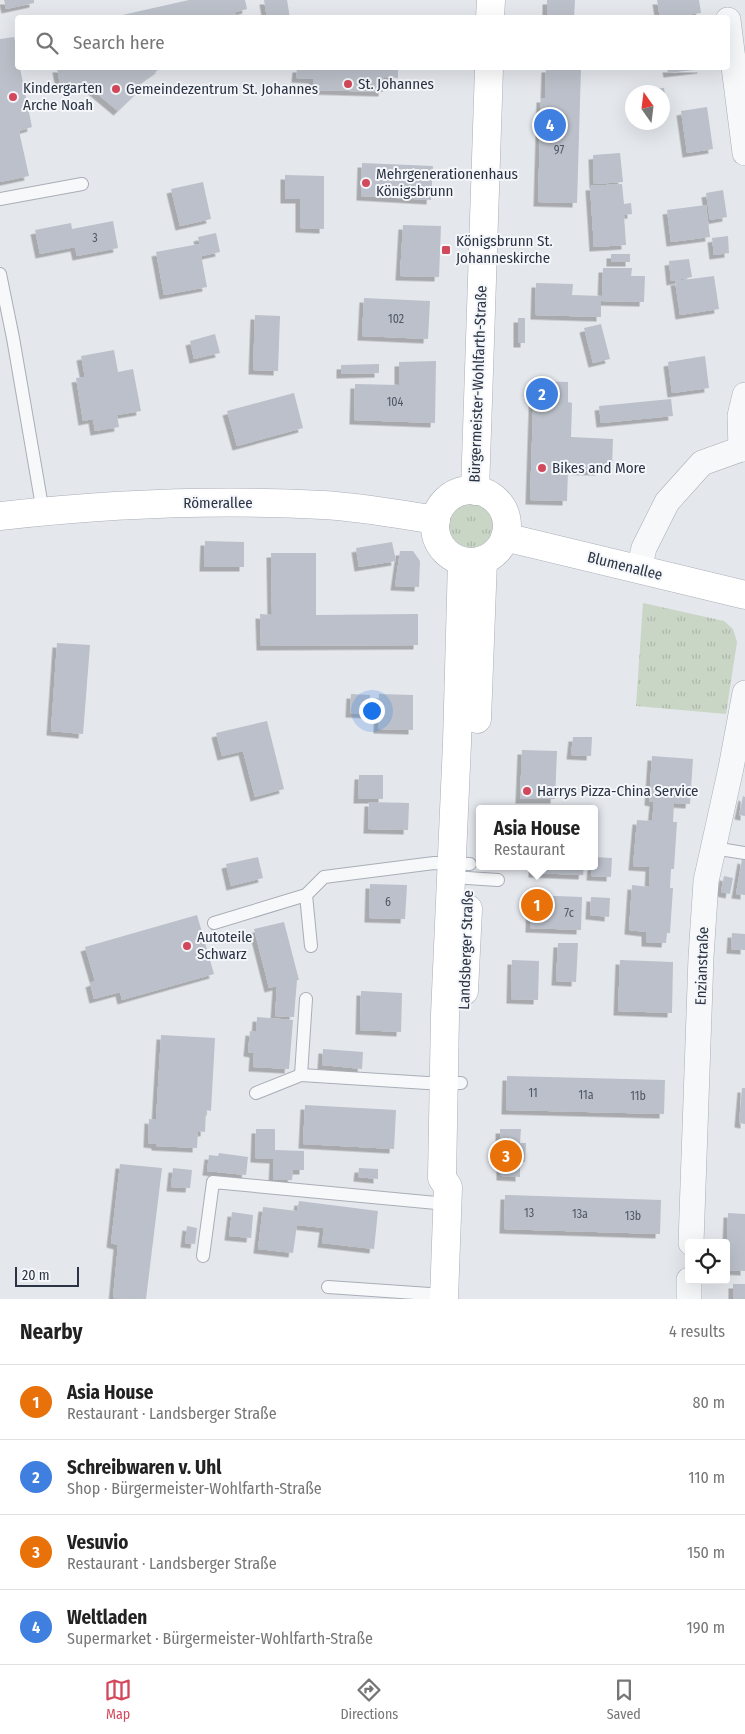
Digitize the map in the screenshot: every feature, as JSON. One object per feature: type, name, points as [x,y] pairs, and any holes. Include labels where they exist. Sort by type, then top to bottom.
[{"type":"street","points":[[490,15],[491,0]]},
{"type":"street","points":[[725,0],[727,15]]},
{"type":"street","points":[[730,41],[745,153]]},
{"type":"street","name":"Bürgermeister-Wohlfarth-Straße","points":[[475,491],[489,70]]},
{"type":"street","points":[[638,569],[644,548],[667,502],[702,463],[743,449],[740,416],[745,395]]},
{"type":"street","name":"Bürgermeister-Wohlfarth-Straße","points":[[436,520],[439,510],[454,494],[464,491],[485,493],[501,507],[507,527],[505,538]]},
{"type":"street","name":"Römerallee","points":[[0,516],[159,503],[246,502],[325,505],[436,520]]},
{"type":"street","points":[[436,520],[435,530],[438,541],[444,550],[452,556],[472,560],[492,554],[500,547],[505,538]]},
{"type":"street","name":"Blumenallee","points":[[505,538],[745,595]]},
{"type":"street","name":"Landsberger Straße","points":[[444,1297],[448,1196],[442,1178],[452,1084],[448,950],[461,871],[457,743],[472,560]]},
{"type":"street","name":"Enzianstraße","points":[[691,1239],[701,957],[706,881],[713,848],[738,769],[745,693]]},
{"type":"street","points":[[689,1284],[689,1299]]},
{"type":"lane","points":[[0,199],[82,184]]},
{"type":"lane","points":[[0,274],[14,338],[43,512]]},
{"type":"lane","points":[[713,848],[745,853]]},
{"type":"lane","points":[[214,923],[306,895],[324,877],[434,863],[498,880]]},
{"type":"lane","points":[[306,895],[310,946]]},
{"type":"lane","points":[[302,1076],[306,999]]},
{"type":"lane","points":[[256,1093],[302,1076],[452,1084]]},
{"type":"lane","points":[[203,1256],[212,1182],[448,1196]]},
{"type":"lane","points":[[328,1287],[444,1297]]},
{"type":"green space","points":[[470,503],[483,507],[489,513],[493,526],[489,539],[483,545],[470,549],[457,545],[451,539],[447,526],[451,513],[457,507]]},
{"type":"green space","points":[[643,603],[724,621],[733,629],[737,642],[726,714],[636,706]]},
{"type":"building","points":[[4,0],[34,0],[34,3],[6,9]]},
{"type":"building","points":[[189,0],[245,0],[247,9],[236,12],[236,15],[122,15]]},
{"type":"building","points":[[264,0],[287,0],[290,15],[266,15]]},
{"type":"building","points":[[547,0],[575,0],[574,15],[547,15]]},
{"type":"building","points":[[657,0],[699,0],[701,13],[660,15]]},
{"type":"building","name":"Kindergarten Arche Noah","points":[[14,37],[15,70],[20,70],[32,127],[19,131],[29,176],[0,182],[0,39]]},
{"type":"building","name":"Gemeindezentrum St. Johannes","points":[[57,70],[158,70],[138,84],[141,89],[118,111],[88,86],[61,90]]},
{"type":"building","name":"St. Johannes","points":[[297,70],[398,70],[398,78],[384,77],[383,92],[313,90],[313,79],[296,78]]},
{"type":"building","points":[[546,70],[581,70],[577,203],[538,202],[541,98],[545,98]]},
{"type":"building","points":[[667,70],[694,70],[668,73]]},
{"type":"building","points":[[707,107],[713,149],[687,153],[681,111]]},
{"type":"building","points":[[620,153],[623,182],[594,184],[593,155]]},
{"type":"building","points":[[362,163],[433,166],[431,200],[361,196]]},
{"type":"building","points":[[285,175],[324,176],[324,229],[300,228],[300,199],[285,199]]},
{"type":"building","points":[[203,182],[211,219],[180,226],[171,189]]},
{"type":"building","points":[[622,184],[624,204],[631,203],[632,214],[624,215],[626,245],[594,247],[590,186]]},
{"type":"building","points":[[723,190],[727,217],[710,220],[706,193]]},
{"type":"building","points":[[706,205],[710,237],[671,242],[667,210]]},
{"type":"building","points":[[113,221],[118,248],[77,256],[75,247],[40,254],[35,230],[71,223],[72,229]]},
{"type":"building","points":[[403,225],[441,226],[439,277],[400,276]]},
{"type":"building","points":[[216,233],[220,252],[202,256],[198,237]]},
{"type":"building","points":[[728,236],[729,253],[714,255],[712,238]]},
{"type":"building","points":[[199,244],[207,287],[164,295],[156,252]]},
{"type":"building","points":[[611,254],[630,254],[630,262],[611,262]]},
{"type":"building","points":[[689,259],[692,277],[671,281],[669,261]]},
{"type":"building","points":[[603,268],[632,268],[631,276],[645,276],[644,302],[601,301],[601,317],[535,315],[536,283],[573,284],[572,295],[602,296]]},
{"type":"building","points":[[714,276],[719,309],[680,315],[675,281]]},
{"type":"building","points":[[364,298],[430,301],[428,339],[362,336]]},
{"type":"building","points":[[255,315],[280,316],[278,371],[253,370]]},
{"type":"building","points":[[518,318],[525,318],[525,343],[518,343]]},
{"type":"building","points":[[601,324],[610,359],[593,363],[584,328]]},
{"type":"building","points":[[215,334],[220,353],[194,359],[190,341]]},
{"type":"building","points":[[114,350],[118,372],[133,369],[141,411],[117,415],[119,427],[95,431],[93,419],[83,421],[76,378],[85,377],[81,356]]},
{"type":"building","points":[[705,356],[709,388],[672,393],[668,362]]},
{"type":"building","points":[[436,361],[435,423],[354,420],[355,384],[399,385],[399,362]]},
{"type":"building","points":[[379,364],[379,373],[341,374],[341,365]]},
{"type":"building","points":[[534,381],[568,382],[568,402],[572,403],[571,437],[613,439],[612,468],[600,468],[600,471],[568,470],[567,501],[530,500]]},
{"type":"building","points":[[294,393],[303,428],[237,446],[227,411]]},
{"type":"building","points":[[671,399],[673,416],[601,423],[599,406]]},
{"type":"building","points":[[205,541],[244,542],[244,567],[204,567]]},
{"type":"building","points":[[392,542],[396,561],[359,567],[356,548]]},
{"type":"building","points":[[400,551],[413,551],[420,561],[419,587],[395,586]]},
{"type":"building","points":[[271,553],[316,553],[316,615],[418,614],[418,645],[261,646],[260,614],[272,615]]},
{"type":"building","points":[[57,643],[90,645],[83,734],[51,731]]},
{"type":"building","points":[[351,694],[370,695],[370,714],[350,713]]},
{"type":"building","points":[[379,694],[413,695],[413,730],[378,729]]},
{"type":"building","points":[[267,721],[284,789],[255,797],[243,751],[222,756],[216,733]]},
{"type":"building","points":[[573,737],[592,737],[591,756],[571,755]]},
{"type":"building","points":[[522,750],[557,751],[555,799],[520,799]]},
{"type":"building","points":[[652,756],[693,759],[690,804],[674,803],[673,822],[677,822],[674,869],[671,869],[670,888],[673,888],[670,933],[667,933],[666,943],[646,942],[646,932],[629,930],[632,885],[649,887],[650,867],[633,866],[637,820],[652,821],[654,802],[649,801]]},
{"type":"building","points":[[359,775],[383,775],[383,799],[358,799]]},
{"type":"building","points":[[743,796],[745,797],[745,816],[739,815]]},
{"type":"building","points":[[369,802],[409,803],[408,830],[368,829]]},
{"type":"building","points":[[258,857],[263,878],[231,886],[226,864]]},
{"type":"building","points":[[598,857],[612,858],[611,877],[591,876],[592,870],[598,870]]},
{"type":"building","points":[[742,859],[745,860],[745,895],[736,894]]},
{"type":"building","points":[[533,870],[584,870],[583,875],[533,873]]},
{"type":"building","points":[[724,876],[733,878],[730,894],[721,892]]},
{"type":"building","points":[[370,884],[407,885],[405,919],[369,918]]},
{"type":"building","points":[[531,895],[582,897],[581,930],[530,928]]},
{"type":"building","points":[[591,897],[610,898],[609,917],[590,915]]},
{"type":"building","points":[[197,915],[214,974],[122,1000],[120,992],[94,999],[90,983],[95,981],[85,947]]},
{"type":"building","points":[[284,922],[299,980],[297,980],[294,1017],[275,1016],[277,986],[269,988],[254,929]]},
{"type":"building","points":[[732,933],[745,934],[745,950],[731,949]]},
{"type":"building","points":[[558,943],[578,943],[576,982],[556,981]]},
{"type":"building","points":[[512,960],[539,961],[538,1000],[511,999]]},
{"type":"building","points":[[620,960],[673,962],[672,1013],[618,1011]]},
{"type":"building","points":[[361,991],[402,993],[401,1032],[360,1030]]},
{"type":"building","points":[[257,1017],[293,1020],[289,1069],[253,1067],[254,1053],[248,1052],[250,1031],[256,1032]]},
{"type":"building","points":[[161,1035],[215,1038],[211,1111],[206,1110],[205,1132],[198,1131],[197,1148],[156,1146],[156,1144],[148,1143],[149,1119],[156,1120]]},
{"type":"building","points":[[323,1049],[363,1052],[362,1069],[322,1065]]},
{"type":"building","points":[[507,1076],[665,1080],[664,1114],[506,1110]]},
{"type":"building","points":[[742,1088],[745,1088],[745,1124],[739,1123]]},
{"type":"building","points":[[305,1105],[396,1110],[394,1149],[303,1144]]},
{"type":"building","points":[[256,1129],[275,1129],[275,1150],[304,1151],[304,1170],[293,1170],[292,1180],[273,1180],[274,1159],[255,1158]]},
{"type":"building","points":[[500,1129],[521,1129],[520,1143],[526,1143],[525,1162],[520,1162],[520,1177],[501,1176]]},
{"type":"building","points":[[219,1153],[248,1157],[246,1175],[207,1171],[209,1155],[218,1156]]},
{"type":"building","points":[[120,1164],[162,1168],[146,1299],[113,1298],[118,1245],[111,1243]]},
{"type":"building","points":[[173,1168],[192,1170],[190,1188],[171,1187]]},
{"type":"building","points":[[359,1168],[378,1169],[378,1179],[358,1177]]},
{"type":"building","points":[[505,1195],[661,1200],[660,1234],[504,1229]]},
{"type":"building","points":[[299,1201],[378,1211],[374,1249],[322,1243],[324,1228],[297,1225],[293,1253],[258,1249],[263,1207],[297,1211]]},
{"type":"building","points":[[232,1212],[253,1215],[251,1238],[229,1236]]},
{"type":"building","points":[[728,1213],[745,1214],[745,1271],[730,1270],[730,1239],[727,1239]]},
{"type":"building","points":[[187,1226],[197,1228],[195,1244],[185,1243]]},
{"type":"building","points":[[733,1284],[745,1284],[745,1299],[733,1299]]},
{"type":"place","name":"St. Johannes","points":[[348,84]]},
{"type":"place","name":"Gemeindezentrum St. Johannes","points":[[116,89]]},
{"type":"place","name":"Kindergarten Arche Noah","points":[[13,97]]},
{"type":"place","name":"Weltladen","points":[[550,125]]},
{"type":"place","name":"Mehrgenerationenhaus Königsbrunn","points":[[366,183]]},
{"type":"place","name":"Königsbrunn St. Johanneskirche","points":[[446,250]]},
{"type":"place","name":"Schreibwaren v. Uhl","points":[[542,394]]},
{"type":"place","name":"Bikes and More","points":[[542,468]]},
{"type":"place","name":"Harrys Pizza-China Service","points":[[527,791]]},
{"type":"place","name":"Asia House","points":[[537,905]]},
{"type":"place","name":"Autoteile Schwarz","points":[[187,946]]},
{"type":"place","name":"Vesuvio","points":[[506,1156]]}]
